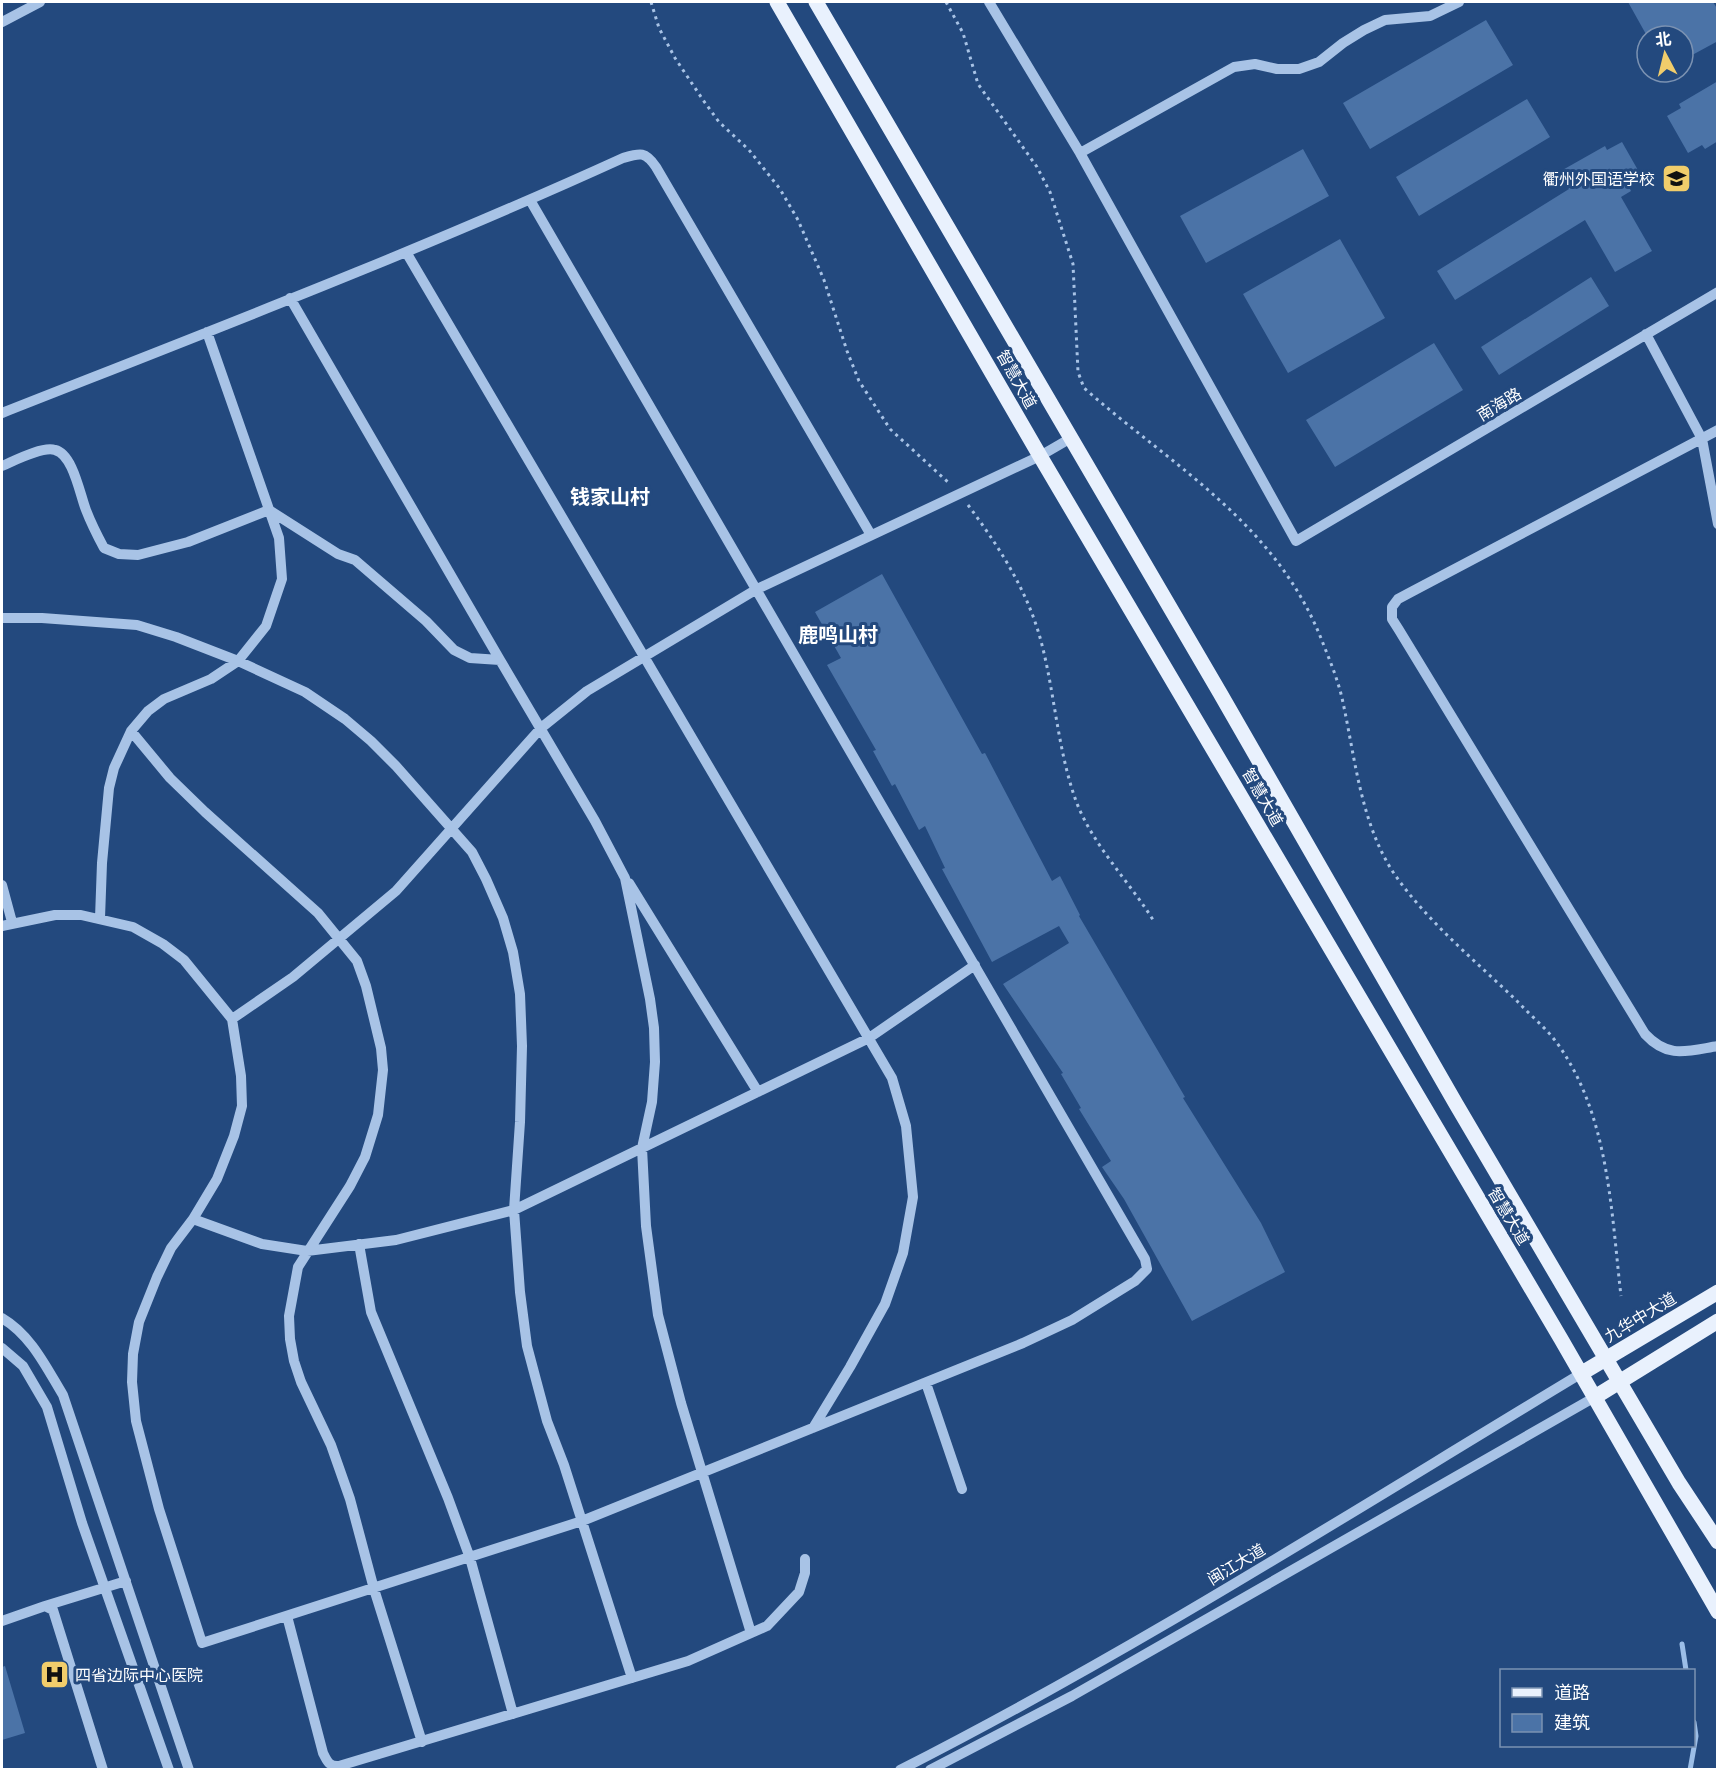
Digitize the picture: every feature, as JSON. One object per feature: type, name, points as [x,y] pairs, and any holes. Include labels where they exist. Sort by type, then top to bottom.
[{"type":"main road","name":"智慧大道","points":[[777,2],[979,347],[1040,456],[1582,1373],[1718,1612]]},
{"type":"main road","name":"智慧大道","points":[[816,2],[1456,1104],[1679,1483],[1718,1542]]},
{"type":"main road","name":"九华中大道","points":[[1582,1373],[1718,1292]]},
{"type":"main road","points":[[1595,1397],[1718,1320]]},
{"type":"street","points":[[2,22],[40,2]]},
{"type":"street","points":[[990,2],[1080,153],[1234,67],[1255,64],[1277,69],[1299,69],[1319,62],[1343,43],[1385,20],[1430,16],[1458,2]]},
{"type":"street","points":[[2,413],[406,252],[639,153],[649,157],[871,536]]},
{"type":"street","name":"南海路","points":[[1080,153],[1296,541],[1718,292]]},
{"type":"street","points":[[2,885],[7,924],[55,915],[81,915],[134,927],[184,960],[232,1019],[238,1047],[242,1106],[234,1136],[217,1179],[193,1219],[171,1248],[157,1276],[139,1322],[133,1354],[132,1382],[136,1421],[159,1509],[202,1643],[582,1521],[1023,1343],[1072,1320],[1135,1281],[1147,1269],[1146,1259],[530,200]]},
{"type":"street","points":[[406,252],[892,1078],[906,1126],[913,1197],[903,1253],[885,1304],[813,1428]]},
{"type":"street","points":[[290,298],[595,820],[625,878],[758,1092]]},
{"type":"street","points":[[100,918],[102,863],[110,788],[114,768],[131,731],[148,711],[164,699],[211,679],[238,661],[266,626],[282,579],[279,538],[207,332]]},
{"type":"street","points":[[1646,334],[1702,439],[1718,524]]},
{"type":"street","points":[[1718,430],[1398,599],[1392,607],[1392,619],[1645,1034],[1655,1045],[1667,1050],[1683,1051],[1718,1046]]},
{"type":"street","points":[[232,1019],[293,977],[396,891],[541,728],[587,691],[757,589],[1040,456],[1071,438]]},
{"type":"street","points":[[2,465],[44,450],[56,450],[64,457],[74,473],[86,510],[104,548],[119,554],[138,555],[188,542],[269,510]]},
{"type":"street","points":[[269,510],[338,554],[355,560],[454,650],[470,658],[500,660]]},
{"type":"street","points":[[2,618],[42,618],[137,625],[165,633],[238,661],[305,692],[345,719],[371,741],[472,852],[503,918],[513,952],[520,994],[522,1046],[520,1122],[514,1209],[520,1292],[527,1346],[547,1421],[564,1465],[632,1677]]},
{"type":"street","points":[[131,731],[170,778],[318,913],[357,961],[366,986],[381,1048],[383,1070],[378,1115],[365,1157],[334,1212],[298,1267],[290,1307],[290,1339],[301,1382],[330,1445],[350,1499],[374,1589],[422,1742]]},
{"type":"street","points":[[625,878],[644,965],[654,1028],[655,1062],[652,1102],[642,1148],[646,1226],[658,1315],[669,1363],[751,1633]]},
{"type":"street","points":[[193,1219],[262,1244],[307,1251],[396,1240],[514,1209],[869,1038],[975,965]]},
{"type":"street","points":[[359,1244],[371,1312],[448,1498],[470,1558],[513,1714]]},
{"type":"street","points":[[2,1318],[13,1325],[37,1350],[63,1395],[189,1770]]},
{"type":"street","points":[[2,1347],[24,1366],[47,1407],[82,1522],[169,1770]]},
{"type":"street","name":"闽江大道","points":[[900,1770],[986,1726],[1124,1648],[1582,1373]]},
{"type":"street","points":[[926,1383],[962,1489]]},
{"type":"street","name":"闽江大道","points":[[930,1770],[1128,1666],[1595,1397]]},
{"type":"street","points":[[286,1616],[327,1762],[339,1766],[688,1660],[767,1626],[799,1592],[805,1573],[805,1559]]},
{"type":"street","points":[[2,1621],[126,1581]]},
{"type":"street","points":[[45,1606],[53,1610],[103,1770]]},
{"type":"path","points":[[651,2],[660,28],[675,58],[702,100],[719,122],[756,158],[780,189],[798,219],[824,280],[859,381],[890,429],[960,494],[1010,565],[1031,608],[1042,645],[1062,750],[1076,800],[1090,831],[1155,923]]},
{"type":"path","points":[[946,2],[963,33],[978,84],[1037,167],[1050,192],[1073,264],[1077,363],[1084,388],[1207,488],[1268,548],[1302,595],[1324,644],[1341,695],[1362,795],[1374,832],[1393,871],[1424,910],[1557,1042],[1587,1096],[1607,1171],[1621,1296]]},
{"type":"building","points":[[1628,2],[1713,2],[1718,10],[1718,41],[1695,53],[1695,24],[1640,24]]},
{"type":"building","points":[[1486,20],[1513,65],[1370,149],[1343,103]]},
{"type":"building","points":[[1718,81],[1718,141],[1705,149],[1702,145],[1688,153],[1667,116],[1681,108],[1679,104]]},
{"type":"building","points":[[1527,99],[1550,137],[1419,216],[1396,177]]},
{"type":"building","points":[[1622,142],[1643,179],[1629,187],[1631,191],[1621,197],[1652,251],[1615,272],[1585,220],[1455,300],[1437,271],[1569,189],[1559,172],[1605,146],[1607,150]]},
{"type":"building","points":[[1303,149],[1329,196],[1206,263],[1180,216]]},
{"type":"building","points":[[1340,239],[1385,318],[1288,373],[1243,294]]},
{"type":"building","points":[[1591,277],[1609,306],[1499,375],[1481,347]]},
{"type":"building","points":[[1434,343],[1463,390],[1335,467],[1306,420]]},
{"type":"building","points":[[882,574],[982,754],[985,753],[1052,881],[1060,876],[1079,916],[1185,1097],[1183,1098],[1261,1223],[1285,1272],[1192,1321],[1124,1199],[1102,1167],[1111,1161],[1079,1109],[1081,1108],[1061,1074],[1063,1073],[1003,984],[1069,943],[1059,926],[992,962],[942,869],[945,868],[925,826],[919,830],[895,784],[892,786],[873,751],[876,750],[827,665],[841,658],[815,612]]},
{"type":"building","points":[[5,1666],[25,1733],[2,1740],[2,1667]]},
{"type":"waterway","points":[[1682,1644],[1686,1669]]},
{"type":"waterway","points":[[1695,1729],[1695,1742]]},
{"type":"waterway","points":[[1690,1770],[1694,1747]]},
{"type":"place","name":"衢州外国语学校","points":[[1676,179]]},
{"type":"place","name":"四省边际中心医院","points":[[54,1675]]},
{"type":"district","name":"钱家山村","points":[[610,496]]},
{"type":"district","name":"鹿鸣山村","points":[[838,634]]}]
